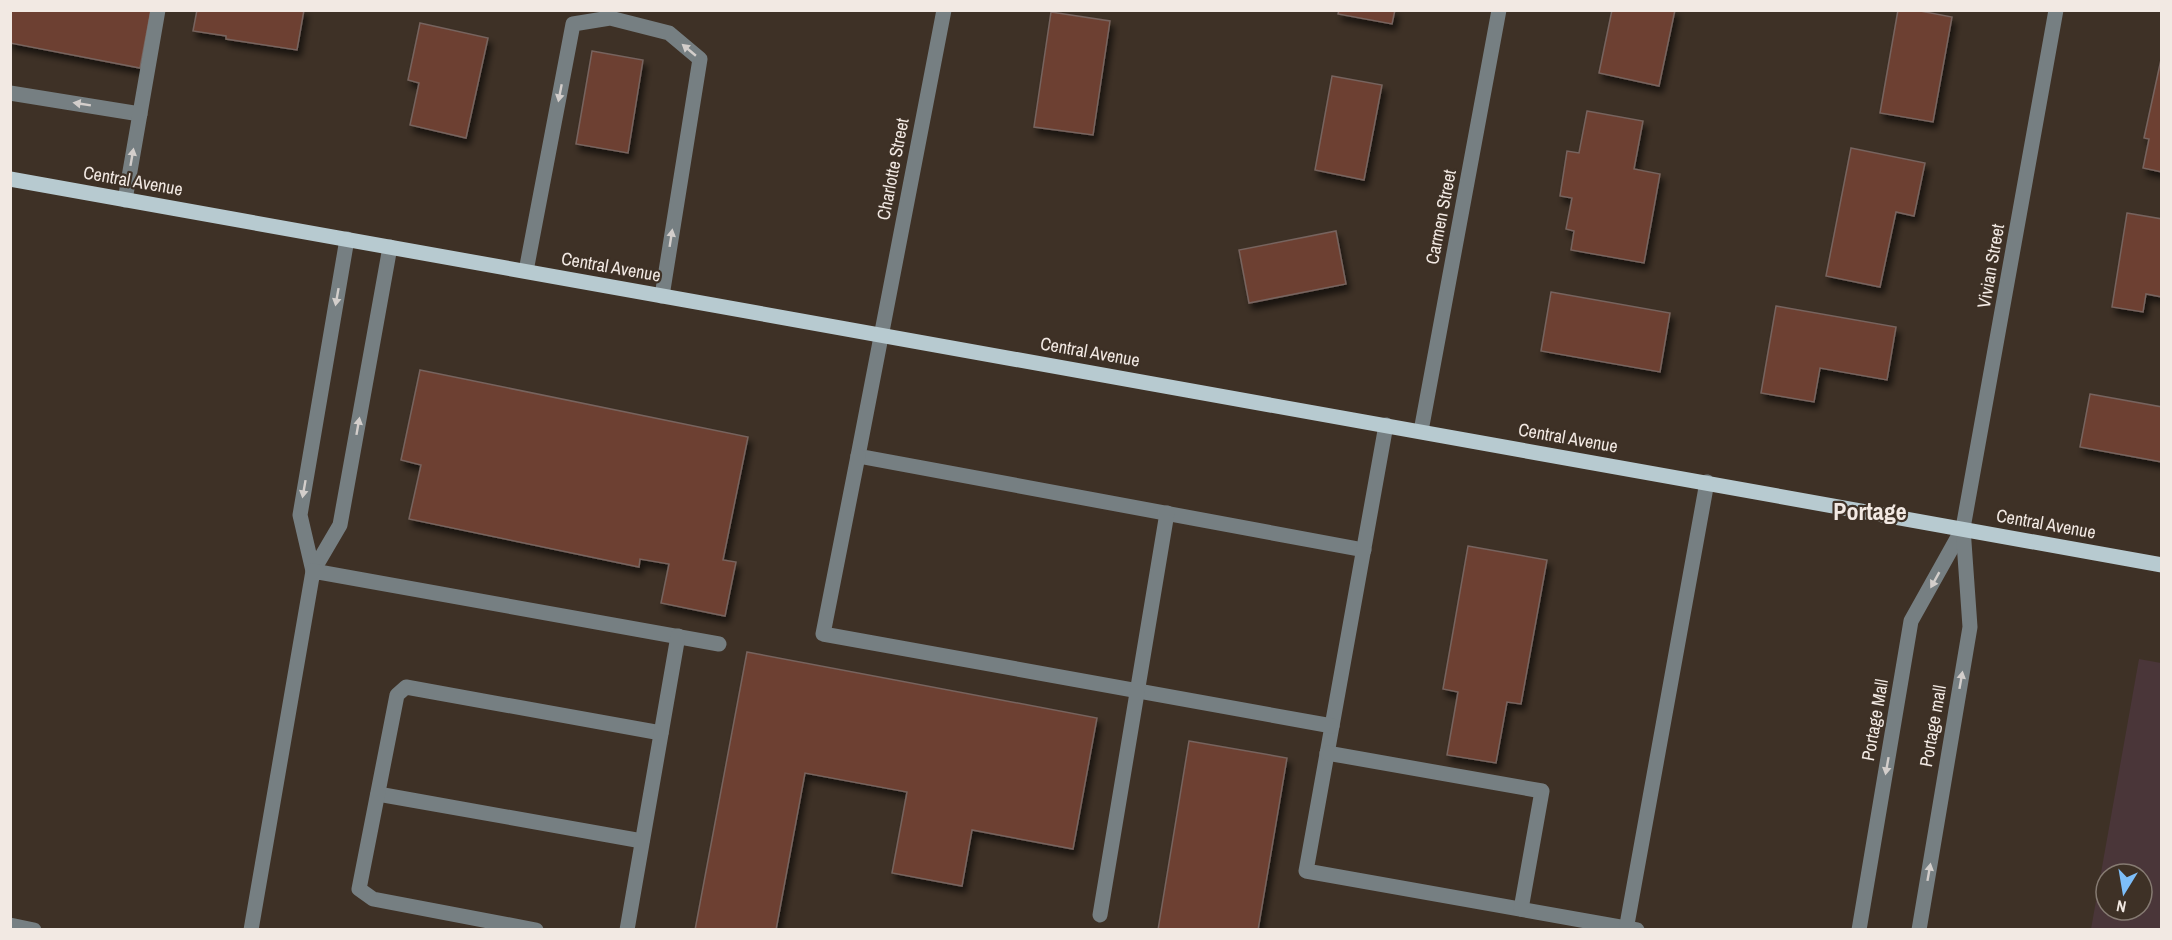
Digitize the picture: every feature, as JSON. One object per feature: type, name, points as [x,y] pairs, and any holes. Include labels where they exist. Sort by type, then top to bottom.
[{"type":"main road","name":"Central Avenue","points":[[10,179],[2162,565]]},
{"type":"street","points":[[125,200],[158,10]]},
{"type":"street","name":"Charlotte Street","points":[[944,10],[823,634],[1138,691]]},
{"type":"street","name":"Carmen Street","points":[[1421,432],[1499,10]]},
{"type":"street","name":"Vivian Street","points":[[1964,528],[2056,10]]},
{"type":"street","points":[[526,271],[573,24],[610,18],[669,33],[700,59],[662,296]]},
{"type":"street","points":[[10,93],[140,114]]},
{"type":"street","points":[[313,571],[300,515],[347,239]]},
{"type":"street","points":[[250,930],[313,571],[340,525],[390,247]]},
{"type":"street","points":[[1386,425],[1306,871],[1630,929],[1707,482]]},
{"type":"street","points":[[858,456],[1364,550]]},
{"type":"street","points":[[1100,915],[1167,513]]},
{"type":"street","name":"Portage Mall","points":[[1859,930],[1911,621],[1964,528]]},
{"type":"street","name":"Portage mall","points":[[1919,930],[1970,627],[1964,528]]},
{"type":"street","points":[[313,571],[719,644]]},
{"type":"street","points":[[627,930],[678,636]]},
{"type":"street","points":[[536,930],[373,899],[359,889],[397,695],[406,687],[660,733]]},
{"type":"street","points":[[1138,691],[1332,726]]},
{"type":"street","points":[[1327,753],[1542,791],[1521,909]]},
{"type":"street","points":[[378,794],[642,841]]},
{"type":"street","points":[[10,925],[34,930]]},
{"type":"shaded area","points":[[2139,659],[2161,663],[2161,929],[2091,929],[2094,912],[2094,922],[2154,922],[2154,862],[2103,862]]},
{"type":"building","points":[[10,10],[151,10],[140,68],[10,43]]},
{"type":"building","points":[[197,10],[304,10],[297,50],[226,39],[226,36],[193,31]]},
{"type":"building","points":[[1339,10],[1395,10],[1392,24],[1338,14]]},
{"type":"building","points":[[1612,10],[1675,10],[1659,86],[1599,73]]},
{"type":"building","points":[[1898,10],[1915,10],[1952,17],[1933,122],[1880,113]]},
{"type":"building","points":[[1051,12],[1110,21],[1093,135],[1034,127]]},
{"type":"building","points":[[420,23],[488,38],[466,138],[410,125],[419,83],[408,80]]},
{"type":"building","points":[[592,51],[643,60],[628,153],[576,144]]},
{"type":"building","points":[[2162,55],[2162,172],[2143,168],[2149,139],[2144,138]]},
{"type":"building","points":[[1332,76],[1382,85],[1364,180],[1315,170]]},
{"type":"building","points":[[1587,111],[1643,121],[1634,169],[1660,174],[1644,263],[1571,250],[1574,231],[1566,229],[1572,198],[1560,196],[1567,151],[1579,153]]},
{"type":"building","points":[[1851,148],[1925,163],[1914,216],[1896,212],[1880,287],[1826,276]]},
{"type":"building","points":[[2127,213],[2162,219],[2162,297],[2146,294],[2143,312],[2112,307]]},
{"type":"building","points":[[1336,231],[1346,284],[1249,303],[1239,250]]},
{"type":"building","points":[[1551,292],[1670,313],[1660,372],[1541,351]]},
{"type":"building","points":[[1776,306],[1896,327],[1887,380],[1820,368],[1814,402],[1761,393]]},
{"type":"building","points":[[420,370],[748,437],[723,560],[736,562],[725,616],[661,603],[669,564],[640,559],[639,567],[409,519],[421,465],[401,460]]},
{"type":"building","points":[[2090,394],[2162,407],[2162,462],[2080,447]]},
{"type":"building","points":[[1468,546],[1547,560],[1521,704],[1507,702],[1496,763],[1447,755],[1458,692],[1443,689]]},
{"type":"building","points":[[747,652],[1097,718],[1073,849],[972,830],[962,886],[892,873],[907,792],[805,773],[776,930],[695,930]]},
{"type":"building","points":[[1189,741],[1287,758],[1258,930],[1158,930]]},
{"type":"district","name":"Portage","points":[[1870,512]]}]
